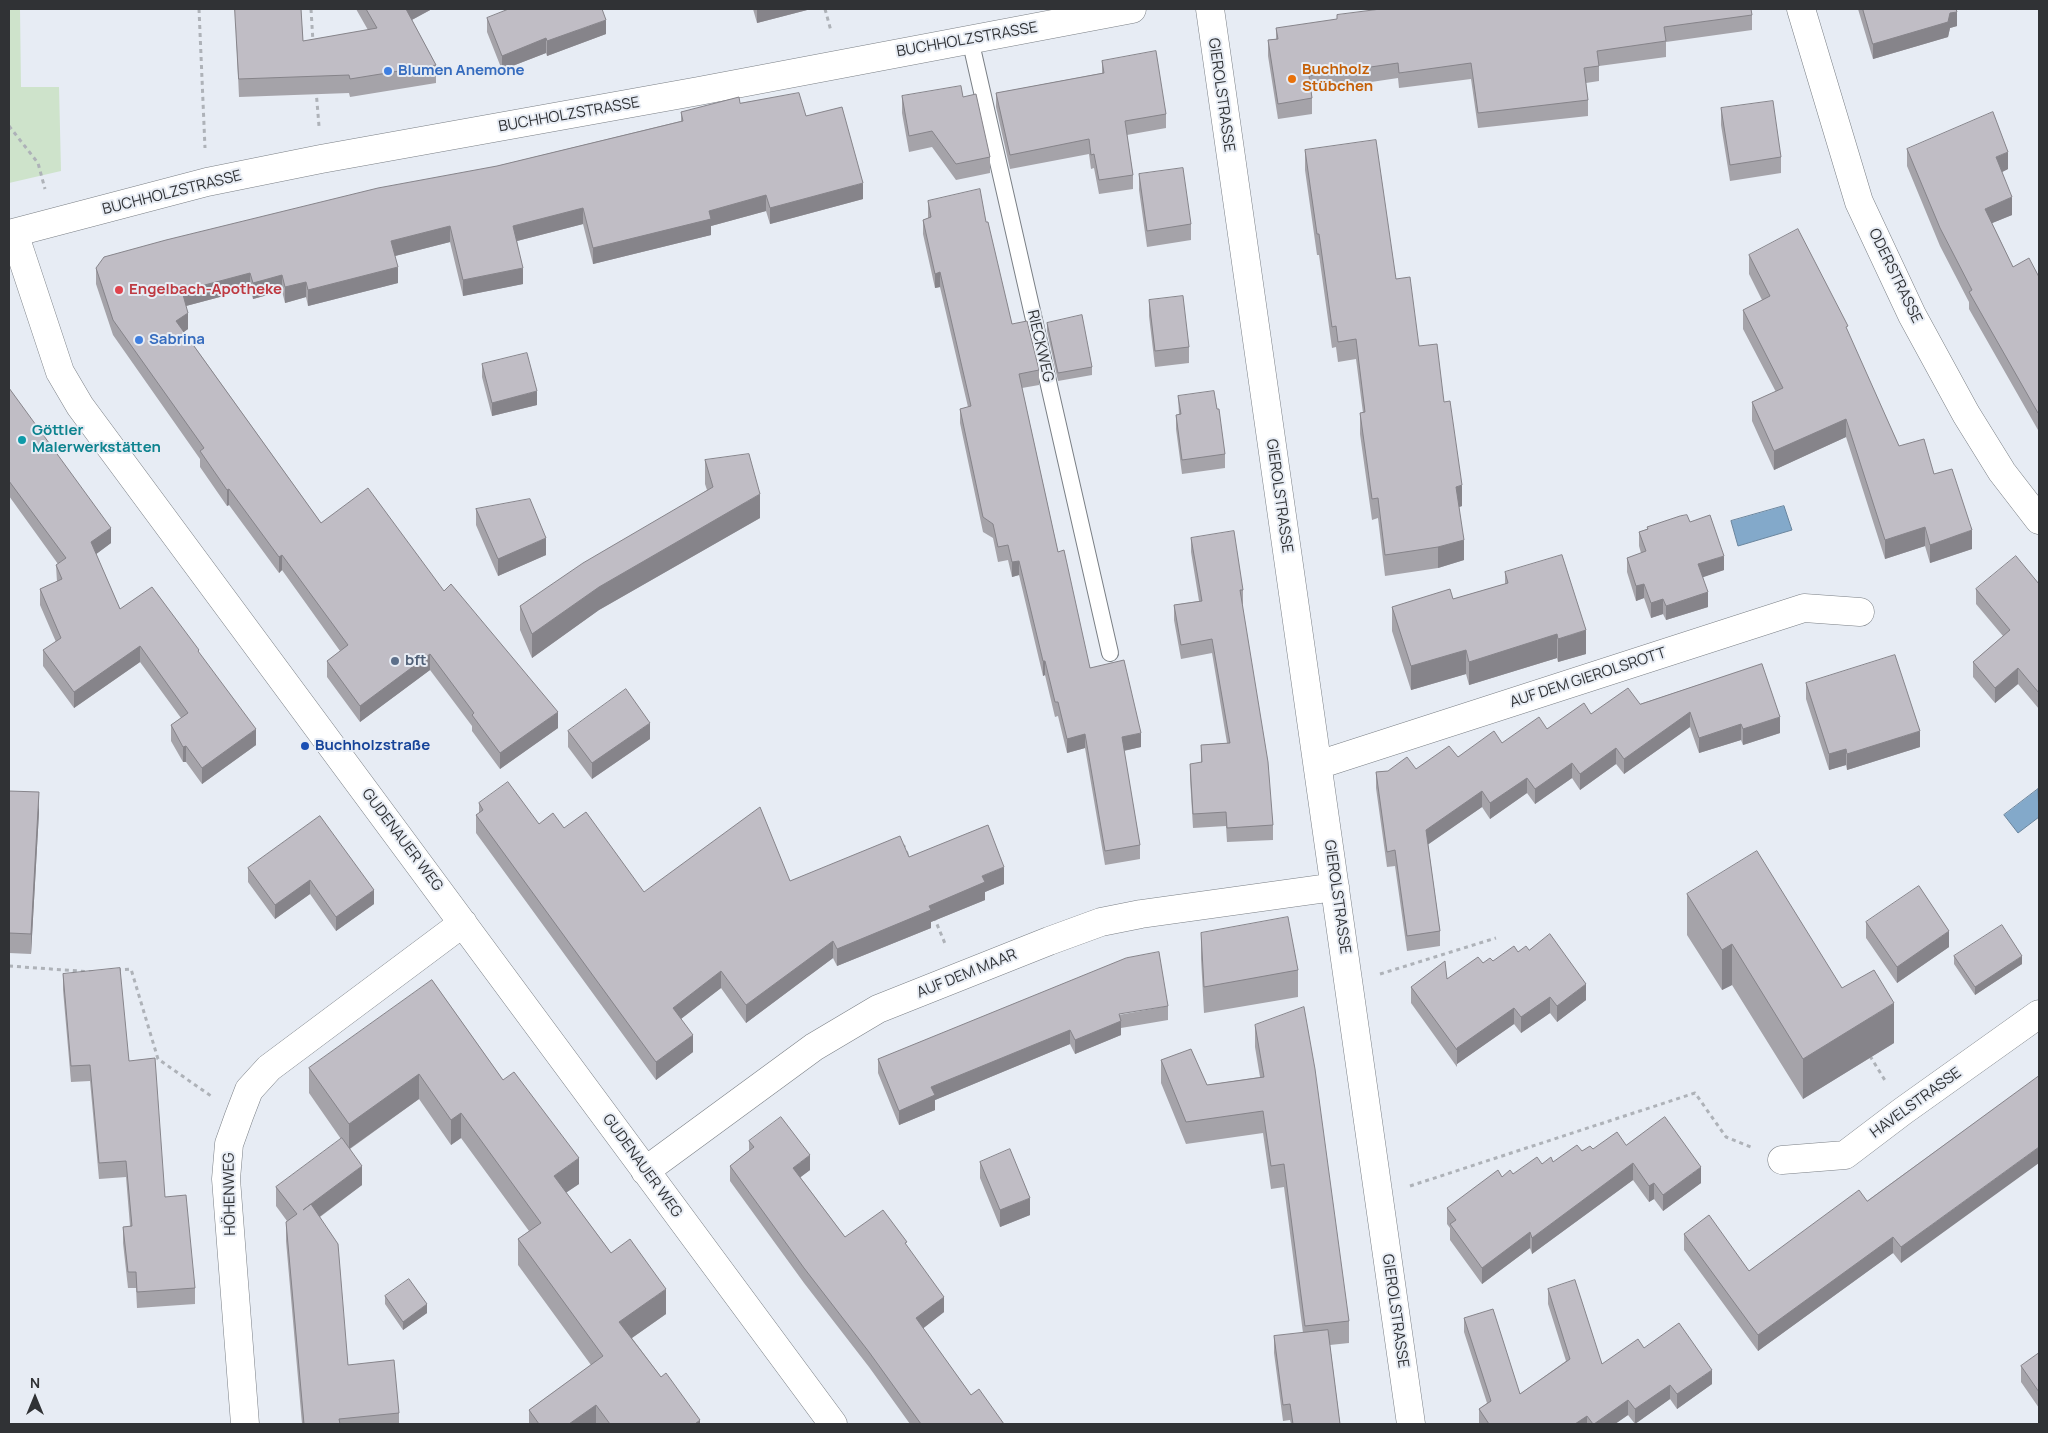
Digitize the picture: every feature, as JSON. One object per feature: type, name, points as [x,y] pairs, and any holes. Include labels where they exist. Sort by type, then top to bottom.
[{"type":"street","name":"BUCHHOLZSTRASSE","points":[[11,233],[207,182],[321,159],[700,91],[1132,9]]},
{"type":"street","name":"GIEROLSTRASSE","points":[[1210,9],[1411,1424]]},
{"type":"street","name":"ODERSTRASSE","points":[[1801,9],[1859,202],[1912,315],[1966,414],[2002,472],[2039,520]]},
{"type":"street","name":"GUDENAUER WEG","points":[[11,233],[60,372],[80,406],[833,1424]]},
{"type":"street","name":"AUF DEM GIEROLSROTT","points":[[1318,765],[1804,608],[1860,612]]},
{"type":"street","name":"AUF DEM MAAR","points":[[645,1172],[814,1047],[878,1009],[1101,922],[1141,914],[1335,887]]},
{"type":"street","name":"HÖHENWEG","points":[[244,1424],[226,1179],[229,1144],[249,1090],[270,1068],[463,923]]},
{"type":"street","name":"HAVELSTRASSE","points":[[1782,1160],[1845,1155],[2039,1014]]},
{"type":"lane","name":"RIECKWEG","points":[[970,39],[1110,653]]},
{"type":"path","points":[[199,9],[207,182]]},
{"type":"path","points":[[311,9],[313,46]]},
{"type":"path","points":[[316,84],[321,159]]},
{"type":"path","points":[[9,126],[38,163],[54,223]]},
{"type":"path","points":[[897,849],[904,846],[911,863]]},
{"type":"path","points":[[933,916],[958,977]]},
{"type":"path","points":[[1349,984],[1496,938]]},
{"type":"path","points":[[9,966],[94,972]]},
{"type":"path","points":[[113,970],[131,969],[158,1059],[239,1116]]},
{"type":"path","points":[[1868,1051],[1903,1111]]},
{"type":"path","points":[[1378,1197],[1695,1093],[1726,1137],[1782,1160]]},
{"type":"green space","points":[[9,9],[20,9],[21,87],[59,87],[61,171],[9,183]]},
{"type":"water","points":[[1784,506],[1792,530],[1738,546],[1731,521]]},
{"type":"water","points":[[2038,789],[2039,817],[2018,833],[2004,815]]},
{"type":"building","points":[[235,9],[301,9],[303,41],[377,28],[366,9],[406,9],[436,65],[350,79],[349,75],[239,79]]},
{"type":"building","points":[[509,9],[602,9],[606,20],[547,41],[546,38],[502,56],[487,18]]},
{"type":"building","points":[[1381,9],[1751,9],[1752,15],[1664,27],[1666,41],[1597,51],[1599,66],[1584,68],[1588,100],[1478,113],[1471,63],[1399,73],[1398,63],[1309,76],[1312,98],[1278,104],[1268,40],[1278,39],[1276,28],[1337,19],[1337,15]]},
{"type":"building","points":[[1863,9],[1956,9],[1957,12],[1950,13],[1948,22],[1873,44]]},
{"type":"building","points":[[1156,51],[1166,114],[1125,121],[1133,175],[1099,180],[1094,154],[1091,155],[1089,139],[1010,155],[996,93],[1104,73],[1102,61]]},
{"type":"building","points":[[961,86],[963,97],[976,94],[990,157],[956,164],[932,131],[909,136],[902,96]]},
{"type":"building","points":[[799,93],[806,116],[842,107],[863,183],[770,208],[766,195],[709,211],[711,219],[593,248],[583,208],[513,226],[523,268],[463,280],[450,226],[391,241],[398,267],[308,290],[306,282],[285,287],[282,275],[253,283],[250,273],[182,291],[188,313],[176,321],[321,523],[368,488],[444,591],[451,584],[558,712],[500,753],[472,715],[474,713],[430,654],[360,706],[327,661],[348,645],[282,555],[279,557],[229,489],[227,490],[200,451],[204,448],[113,320],[96,268],[104,257],[166,240],[378,188],[497,166],[683,121],[681,112],[739,97],[740,103]]},
{"type":"building","points":[[1773,101],[1781,157],[1730,165],[1721,108]]},
{"type":"building","points":[[1993,112],[2008,152],[1996,157],[2012,197],[1985,209],[2013,267],[2029,258],[2039,277],[2038,413],[1969,292],[1972,290],[1940,228],[1907,149]]},
{"type":"building","points":[[1376,140],[1396,279],[1410,277],[1419,346],[1437,344],[1444,402],[1450,401],[1462,485],[1456,487],[1464,540],[1438,547],[1385,555],[1378,498],[1372,499],[1360,413],[1365,412],[1356,339],[1338,342],[1336,326],[1332,327],[1305,150]]},
{"type":"building","points":[[1183,168],[1191,224],[1147,231],[1139,174]]},
{"type":"building","points":[[980,189],[986,222],[988,222],[1012,324],[1027,321],[1039,370],[1019,374],[1058,552],[1064,550],[1090,668],[1124,660],[1141,733],[1122,737],[1140,845],[1105,851],[1085,734],[1067,739],[1058,702],[1055,702],[1045,661],[1043,661],[1019,561],[1012,562],[1008,545],[998,547],[993,524],[983,517],[960,409],[971,406],[940,272],[935,274],[923,220],[931,217],[928,201]]},
{"type":"building","points":[[1798,229],[1848,326],[1846,327],[1899,446],[1924,439],[1934,474],[1952,469],[1972,530],[1930,545],[1925,527],[1885,540],[1846,419],[1774,451],[1752,402],[1783,388],[1743,310],[1770,296],[1749,255]]},
{"type":"building","points":[[1183,296],[1189,347],[1155,351],[1149,300]]},
{"type":"building","points":[[1082,315],[1092,367],[1058,373],[1047,323]]},
{"type":"building","points":[[527,353],[537,391],[492,403],[482,364]]},
{"type":"building","points":[[9,388],[111,528],[91,542],[120,609],[152,587],[256,729],[202,768],[186,746],[183,747],[171,725],[188,713],[140,646],[74,692],[43,650],[61,638],[40,589],[62,579],[56,565],[66,558],[9,481]]},
{"type":"building","points":[[1214,391],[1217,409],[1219,409],[1225,454],[1182,460],[1176,415],[1181,414],[1178,396]]},
{"type":"building","points":[[749,454],[760,494],[599,587],[532,634],[520,606],[583,563],[713,487],[705,460]]},
{"type":"building","points":[[530,499],[546,538],[498,559],[476,509]]},
{"type":"building","points":[[1687,515],[1690,522],[1710,515],[1724,556],[1698,564],[1708,592],[1666,606],[1663,599],[1651,603],[1644,584],[1636,586],[1627,558],[1646,551],[1639,532],[1648,529],[1647,527]]},
{"type":"building","points":[[1234,531],[1243,590],[1240,590],[1268,762],[1273,825],[1227,828],[1226,812],[1193,814],[1190,764],[1202,762],[1201,745],[1230,743],[1212,639],[1181,645],[1174,605],[1202,601],[1191,538]]},
{"type":"building","points":[[1562,555],[1586,630],[1558,639],[1557,634],[1469,662],[1466,650],[1411,666],[1392,607],[1450,589],[1453,599],[1508,583],[1505,572]]},
{"type":"building","points":[[2016,556],[2039,584],[2039,693],[2018,668],[1995,688],[1973,662],[2010,630],[1976,589]]},
{"type":"building","points":[[1895,655],[1920,731],[1847,754],[1846,749],[1829,754],[1806,683]]},
{"type":"building","points":[[1762,664],[1780,717],[1743,729],[1741,724],[1699,738],[1690,712],[1624,759],[1616,748],[1580,774],[1572,763],[1535,789],[1527,778],[1490,803],[1482,791],[1426,830],[1440,931],[1407,936],[1395,850],[1387,852],[1376,772],[1388,771],[1407,757],[1416,769],[1449,746],[1458,757],[1494,731],[1502,743],[1539,717],[1547,729],[1584,703],[1591,714],[1628,688],[1640,704]]},
{"type":"building","points":[[626,689],[650,723],[592,763],[568,731]]},
{"type":"building","points":[[508,782],[539,824],[553,813],[564,828],[586,812],[644,892],[760,807],[790,881],[900,836],[909,857],[988,825],[1004,867],[982,876],[985,882],[929,906],[931,910],[837,949],[833,941],[746,1005],[721,971],[673,1008],[693,1035],[656,1062],[476,815],[483,810],[479,803]]},
{"type":"building","points":[[9,791],[39,792],[31,934],[9,933]]},
{"type":"building","points":[[320,816],[374,890],[336,917],[310,880],[275,905],[248,868]]},
{"type":"building","points":[[1757,851],[1842,988],[1874,970],[1894,1003],[1803,1059],[1732,944],[1722,950],[1687,894]]},
{"type":"building","points":[[1919,886],[1949,931],[1897,967],[1866,922]]},
{"type":"building","points":[[1288,917],[1298,970],[1204,987],[1201,933]]},
{"type":"building","points":[[2002,925],[2022,956],[1975,987],[1954,956]]},
{"type":"building","points":[[1550,934],[1586,984],[1557,1006],[1550,997],[1521,1017],[1514,1008],[1457,1048],[1457,1050],[1411,987],[1445,961],[1447,979],[1478,957],[1483,963],[1490,958],[1493,961],[1514,946],[1518,952],[1526,946],[1529,950]]},
{"type":"building","points":[[1159,952],[1168,1006],[1119,1014],[1121,1021],[1075,1040],[1070,1030],[931,1087],[935,1095],[899,1111],[878,1059],[1126,958]]},
{"type":"building","points":[[120,968],[129,1061],[155,1058],[165,1197],[186,1195],[195,1288],[137,1292],[136,1272],[128,1272],[123,1227],[132,1226],[126,1161],[99,1163],[90,1065],[71,1066],[63,974]]},
{"type":"building","points":[[432,980],[503,1080],[514,1072],[579,1158],[554,1176],[611,1253],[630,1239],[666,1289],[619,1322],[661,1377],[666,1373],[700,1420],[695,1424],[610,1424],[596,1405],[569,1424],[539,1424],[529,1410],[603,1356],[518,1239],[541,1223],[461,1113],[451,1120],[419,1074],[349,1124],[309,1068]]},
{"type":"building","points":[[1304,1007],[1315,1069],[1349,1321],[1305,1326],[1284,1164],[1271,1166],[1263,1111],[1186,1122],[1161,1060],[1191,1049],[1207,1085],[1264,1077],[1255,1025]]},
{"type":"building","points":[[2039,1076],[2039,1147],[1901,1247],[1893,1237],[1758,1335],[1684,1234],[1709,1215],[1749,1271],[1859,1190],[1867,1201]]},
{"type":"building","points":[[781,1117],[810,1155],[793,1168],[845,1237],[883,1210],[907,1242],[905,1243],[944,1297],[916,1318],[971,1395],[979,1389],[1004,1424],[921,1424],[869,1352],[804,1268],[730,1166],[754,1147],[749,1141]]},
{"type":"building","points":[[1665,1117],[1701,1167],[1663,1195],[1654,1183],[1649,1186],[1633,1163],[1532,1238],[1530,1232],[1482,1268],[1450,1224],[1456,1220],[1447,1208],[1498,1170],[1502,1177],[1510,1170],[1513,1174],[1537,1157],[1542,1164],[1551,1157],[1553,1162],[1577,1145],[1582,1151],[1590,1146],[1593,1149],[1617,1132],[1626,1145]]},
{"type":"building","points":[[342,1138],[362,1166],[311,1204],[338,1244],[348,1365],[394,1360],[399,1413],[339,1419],[340,1424],[304,1424],[286,1222],[297,1214],[276,1187]]},
{"type":"building","points":[[1010,1149],[1030,1198],[1000,1210],[980,1162]]},
{"type":"building","points":[[409,1279],[427,1304],[403,1322],[385,1296]]},
{"type":"building","points":[[1575,1280],[1602,1364],[1638,1339],[1644,1348],[1679,1323],[1712,1370],[1677,1394],[1670,1385],[1635,1409],[1628,1400],[1594,1424],[1587,1416],[1575,1424],[1489,1424],[1479,1409],[1491,1401],[1464,1318],[1493,1309],[1520,1394],[1570,1359],[1548,1289]]},
{"type":"building","points":[[1328,1330],[1340,1424],[1293,1424],[1290,1404],[1283,1405],[1274,1336]]},
{"type":"building","points":[[2039,1353],[2039,1392],[2021,1366]]},
{"type":"place","name":"Blumen Anemone","points":[[388,71]]},
{"type":"place","name":"Buchholz Stübchen","points":[[1292,79]]},
{"type":"place","name":"Engelbach-Apotheke","points":[[119,290]]},
{"type":"place","name":"Sabrina","points":[[139,340]]},
{"type":"place","name":"Göttler Malerwerkstätten","points":[[22,440]]},
{"type":"place","name":"bft","points":[[395,661]]},
{"type":"place","name":"Buchholzstraße","points":[[305,746]]}]
